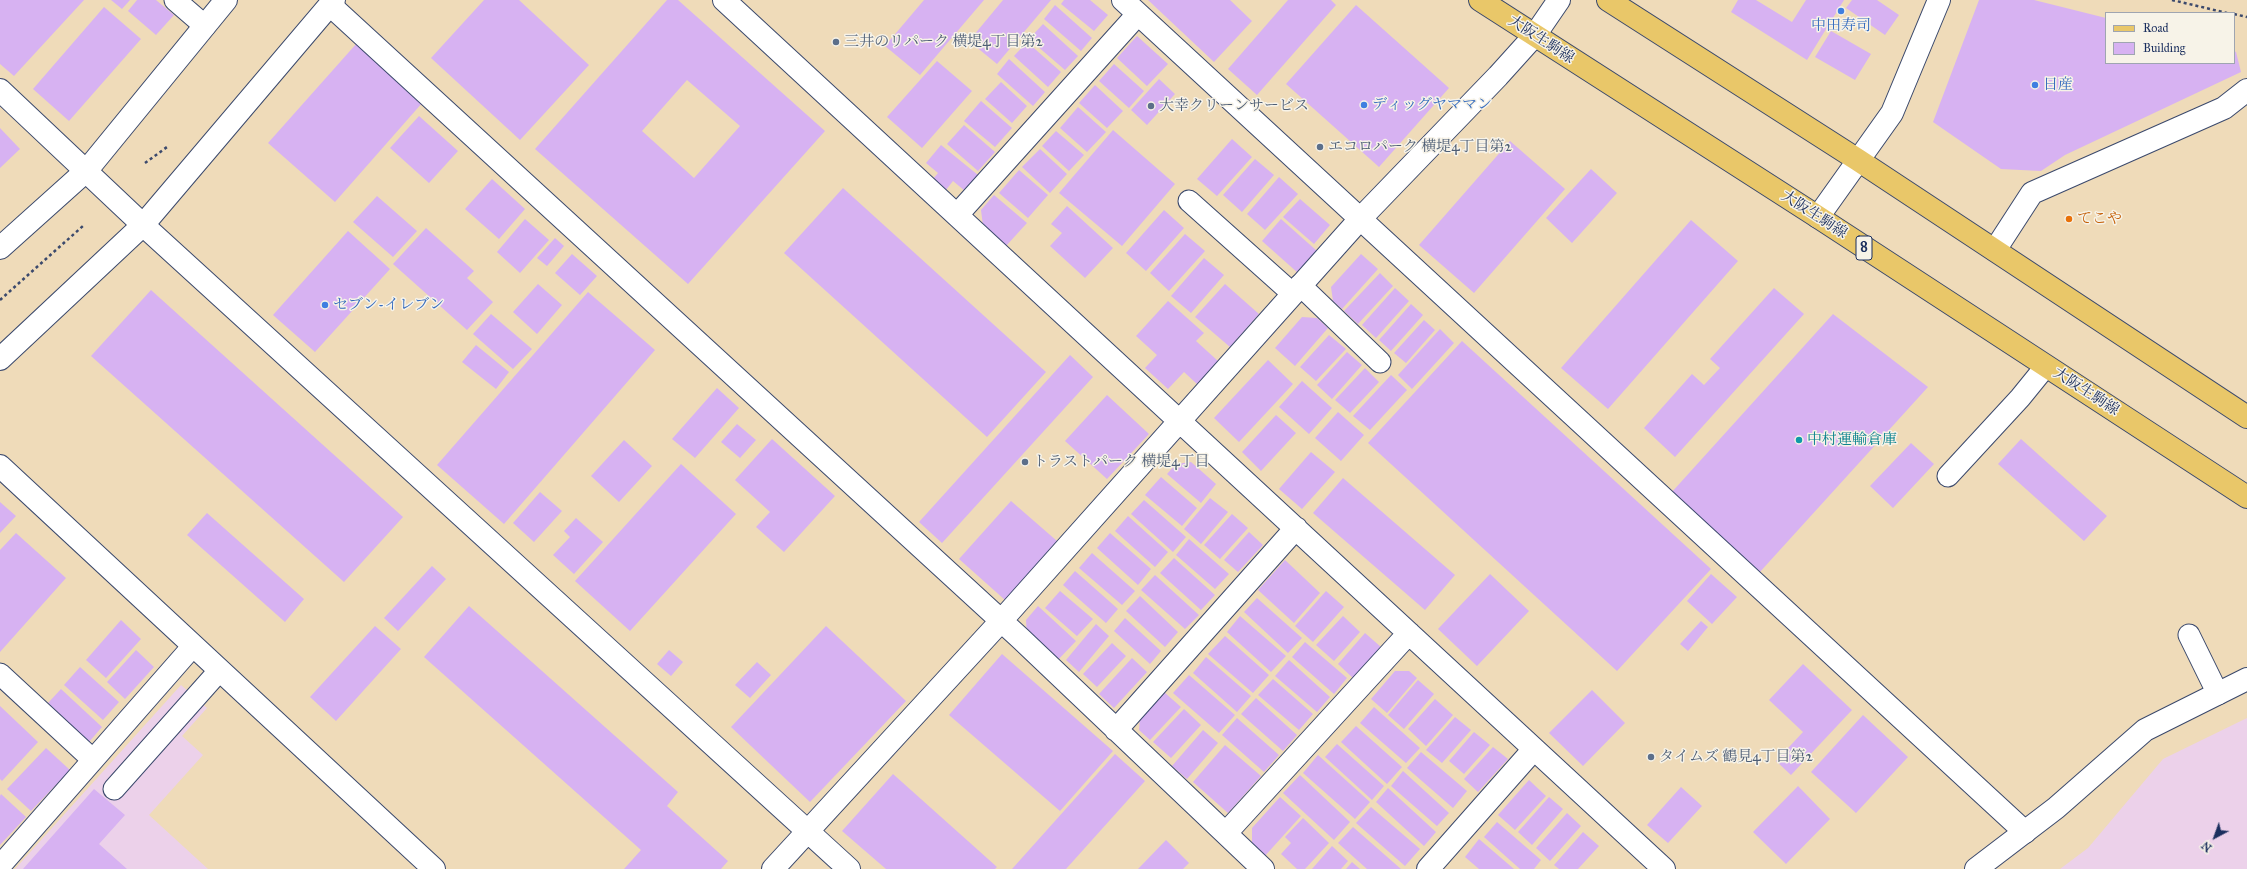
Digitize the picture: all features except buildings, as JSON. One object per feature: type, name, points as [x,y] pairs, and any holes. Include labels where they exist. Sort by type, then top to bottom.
[{"type":"main road","name":"大阪生駒線","points":[[1480,0],[1818,217],[2247,497]]},
{"type":"main road","points":[[1608,0],[1858,160],[2247,416]]},
{"type":"street","points":[[0,248],[87,170],[226,0]]},
{"type":"street","points":[[724,0],[1664,869]]},
{"type":"street","points":[[773,869],[809,832],[1001,621],[1360,219],[1534,35],[1559,0]]},
{"type":"street","points":[[1818,217],[1892,114],[1939,0]]},
{"type":"street","points":[[0,359],[143,225],[332,2],[1001,621],[1263,869]]},
{"type":"street","points":[[957,215],[1130,7],[2025,832]]},
{"type":"street","points":[[0,90],[87,170],[143,225],[849,869]]},
{"type":"street","points":[[1995,250],[2032,194],[2224,108],[2247,90]]},
{"type":"street","points":[[0,466],[192,646],[434,869]]},
{"type":"street","points":[[1116,730],[1296,528]]},
{"type":"street","points":[[1226,833],[1409,633]]},
{"type":"street","points":[[1976,869],[2056,808],[2145,730],[2247,680]]},
{"type":"street","points":[[1428,869],[1534,749]]},
{"type":"lane","points":[[175,0],[205,26]]},
{"type":"lane","points":[[1189,201],[1380,362]]},
{"type":"lane","points":[[1948,476],[2020,398],[2046,366]]},
{"type":"lane","points":[[2189,635],[2218,694]]},
{"type":"lane","points":[[0,866],[192,646]]},
{"type":"lane","points":[[114,789],[219,671]]},
{"type":"lane","points":[[0,674],[93,760]]},
{"type":"path","points":[[2172,0],[2223,12]]},
{"type":"path","points":[[2235,14],[2247,17]]},
{"type":"path","points":[[0,300],[84,224]]},
{"type":"shaded area","points":[[181,685],[207,708],[182,736],[203,755],[149,815],[208,869],[15,869]]},
{"type":"shaded area","points":[[2247,718],[2247,869],[2060,869],[2088,848],[2163,759]]},
{"type":"place","name":"中田寿司","points":[[1841,11]]},
{"type":"place","name":"三井のリパーク 横堤4丁目第2","points":[[836,42]]},
{"type":"place","name":"日産","points":[[2035,85]]},
{"type":"place","name":"ディッグヤママン","points":[[1364,105]]},
{"type":"place","name":"大幸クリーンサービス","points":[[1151,106]]},
{"type":"place","name":"エコロパーク 横堤4丁目第2","points":[[1320,147]]},
{"type":"place","name":"てこや","points":[[2069,219]]},
{"type":"place","name":"セブン-イレブン","points":[[325,305]]},
{"type":"place","name":"中村運輸倉庫","points":[[1799,440]]},
{"type":"place","name":"トラストパーク 横堤4丁目","points":[[1025,462]]},
{"type":"place","name":"タイムズ 鶴見4丁目第2","points":[[1651,757]]}]
